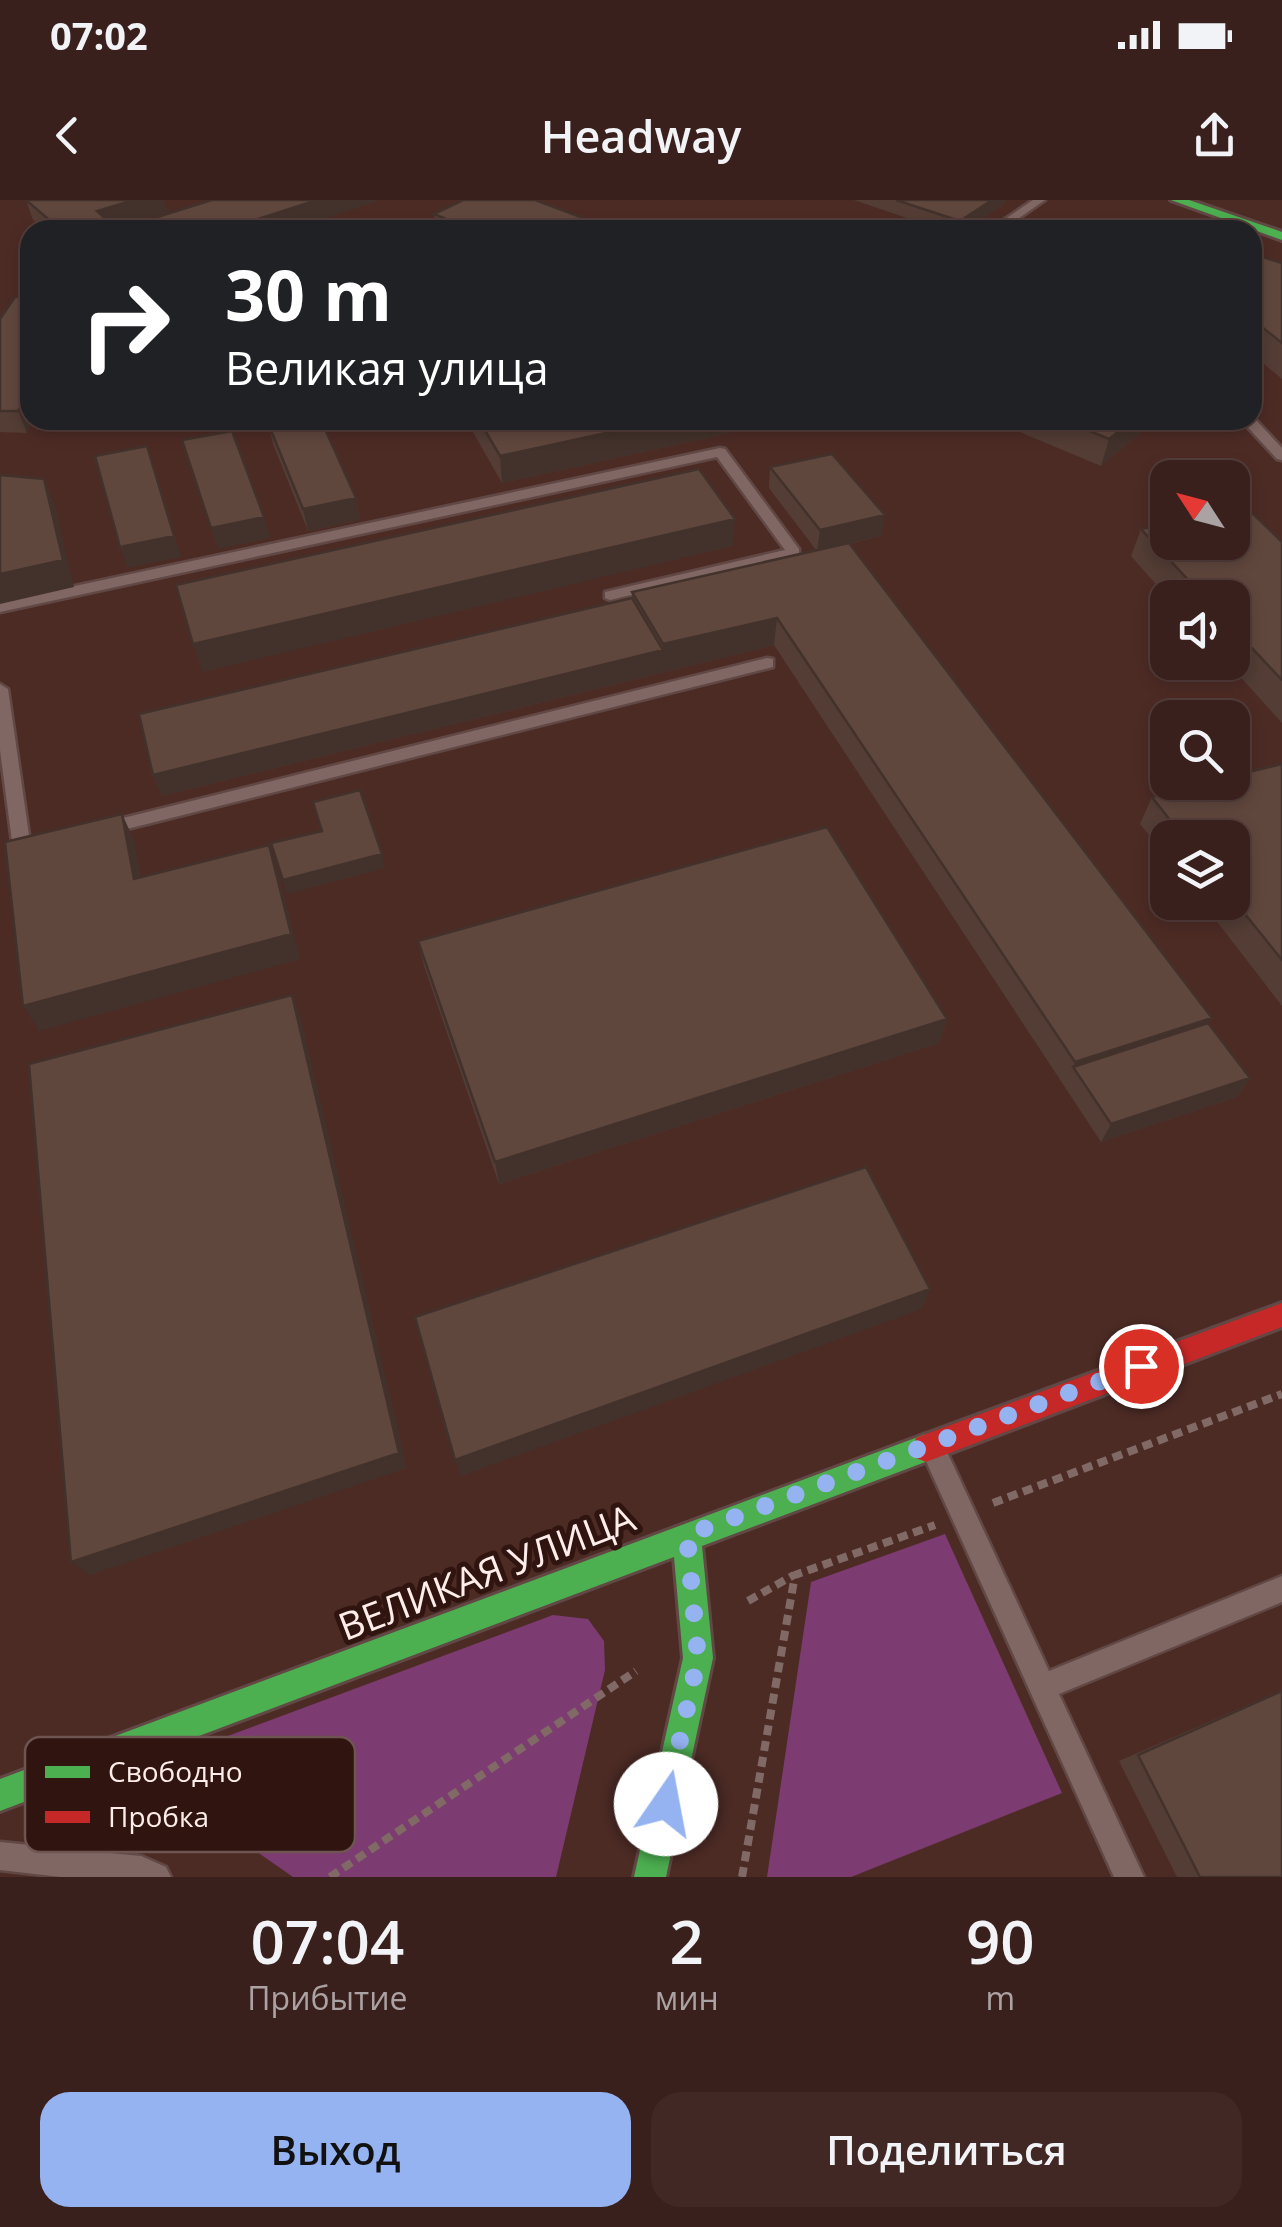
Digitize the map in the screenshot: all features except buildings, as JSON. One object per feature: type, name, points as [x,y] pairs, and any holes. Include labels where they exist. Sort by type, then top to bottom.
[{"type":"main road","points":[[1177,200],[1235,220]]},
{"type":"main road","name":"ВЕЛИКАЯ УЛИЦА","points":[[151,1737],[1282,1315]]},
{"type":"main road","points":[[650,1877],[698,1658],[687,1535]]},
{"type":"main road","name":"ВЕЛИКАЯ УЛИЦА","points":[[0,1794],[25,1785]]},
{"type":"lane","points":[[1011,220],[1040,200]]},
{"type":"lane","points":[[1257,430],[1282,456]]},
{"type":"lane","points":[[0,607],[720,452],[794,552],[610,595]]},
{"type":"lane","points":[[79,835],[767,663]]},
{"type":"lane","points":[[0,688],[31,847],[0,858]]},
{"type":"lane","points":[[930,1444],[1129,1877]]},
{"type":"lane","points":[[1042,1688],[1282,1589]]},
{"type":"lane","points":[[0,1856],[141,1871],[156,1877]]},
{"type":"path","points":[[330,1877],[696,1631],[795,1574],[1282,1394]]},
{"type":"path","points":[[742,1877],[795,1574]]},
{"type":"shaded area","points":[[945,1534],[1062,1793],[851,1877],[767,1877],[811,1582]]},
{"type":"shaded area","points":[[553,1615],[588,1619],[604,1641],[605,1670],[556,1877],[293,1877],[257,1852],[355,1852],[355,1737],[225,1737]]},
{"type":"traffic: fast","points":[[1177,200],[1235,220]]},
{"type":"traffic: fast","points":[[1262,229],[1282,236]]},
{"type":"traffic: fast","points":[[155,1737],[926,1448]]},
{"type":"traffic: fast","points":[[650,1877],[698,1658],[687,1535]]},
{"type":"traffic: fast","points":[[0,1795],[25,1786]]},
{"type":"traffic: jam","points":[[926,1448],[1282,1315]]},
{"type":"route","points":[[666,1804],[698,1658],[687,1535],[1141,1366]]}]
